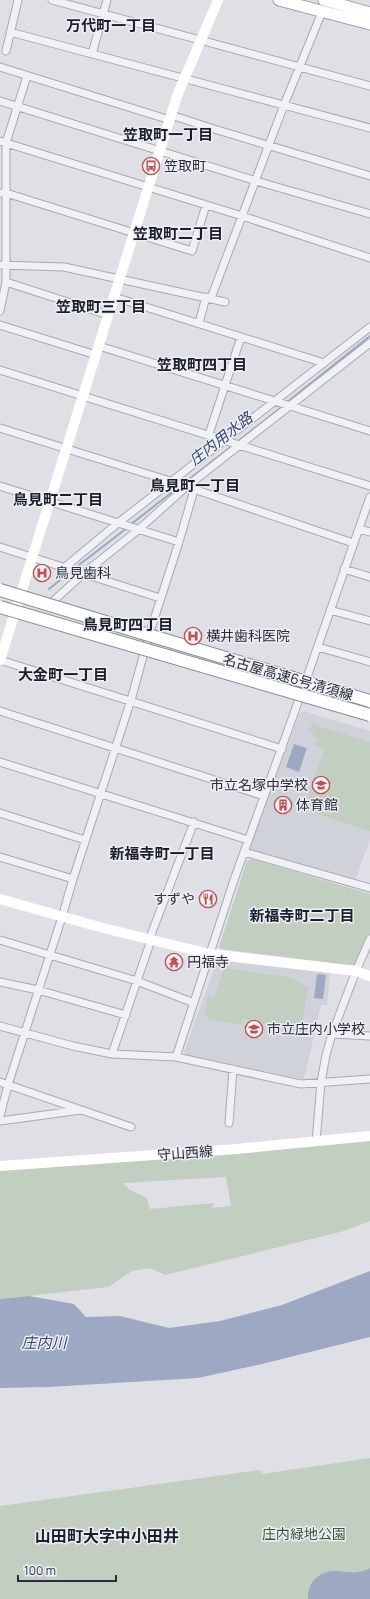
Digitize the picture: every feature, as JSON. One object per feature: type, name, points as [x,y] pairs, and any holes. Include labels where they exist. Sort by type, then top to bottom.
[{"type":"highway","name":"名古屋高速6号清須線","points":[[0,590],[370,700]]},
{"type":"highway","points":[[0,598],[218,662],[310,682]]},
{"type":"highway","name":"名古屋高速6号清須線","points":[[0,607],[370,717]]},
{"type":"highway","points":[[271,681],[370,709]]},
{"type":"main road","points":[[279,0],[370,24]]},
{"type":"main road","points":[[327,0],[370,12]]},
{"type":"street","points":[[6,51],[18,0]]},
{"type":"street","points":[[52,0],[370,86]]},
{"type":"street","points":[[92,54],[107,0]]},
{"type":"street","points":[[218,0],[202,41],[184,79],[170,117],[0,660],[282,749]]},
{"type":"street","points":[[199,324],[256,181],[284,105],[322,12]]},
{"type":"street","points":[[10,32],[370,128]]},
{"type":"street","points":[[0,67],[370,176]]},
{"type":"street","points":[[0,311],[6,282],[3,265],[3,142],[27,76]]},
{"type":"street","points":[[0,101],[256,181],[370,214]]},
{"type":"street","points":[[3,142],[242,216],[370,258]]},
{"type":"street","points":[[3,193],[192,251],[206,205]]},
{"type":"street","points":[[3,265],[64,267],[225,302]]},
{"type":"street","points":[[6,282],[108,315]]},
{"type":"street","points":[[114,297],[324,363]]},
{"type":"street","points":[[0,325],[226,386],[370,431]]},
{"type":"street","points":[[64,568],[170,481],[226,440],[264,408],[276,401],[370,327]]},
{"type":"street","points":[[209,434],[241,337]]},
{"type":"street","points":[[49,604],[83,574],[138,530],[186,487],[370,343]]},
{"type":"street","points":[[0,370],[209,434],[370,486]]},
{"type":"street","points":[[0,428],[170,481],[353,543]]},
{"type":"street","points":[[0,486],[179,542]]},
{"type":"street","points":[[0,1116],[8,1085],[62,917],[72,878],[130,700],[194,490]]},
{"type":"street","points":[[176,1057],[248,840],[299,699],[310,682],[318,647],[330,610],[370,497]]},
{"type":"street","points":[[359,529],[370,532]]},
{"type":"street","points":[[0,547],[160,598]]},
{"type":"street","points":[[344,569],[370,577]]},
{"type":"street","points":[[0,590],[310,682]]},
{"type":"street","points":[[0,610],[299,699],[370,717]]},
{"type":"street","points":[[330,610],[370,621]]},
{"type":"street","points":[[318,647],[370,662]]},
{"type":"street","points":[[0,711],[264,796]]},
{"type":"street","points":[[0,762],[248,840]]},
{"type":"street","points":[[0,813],[85,840]]},
{"type":"street","points":[[112,1054],[150,940],[194,822]]},
{"type":"street","points":[[244,852],[370,888]]},
{"type":"street","points":[[0,857],[72,878]]},
{"type":"street","points":[[0,900],[150,940],[210,954],[356,971],[370,976]]},
{"type":"street","points":[[316,1142],[323,1068],[332,1034],[370,939]]},
{"type":"street","points":[[0,940],[137,982],[194,1004]]},
{"type":"street","points":[[0,982],[38,990],[126,1015]]},
{"type":"street","points":[[0,1026],[73,1046],[112,1054],[176,1057],[301,1084],[370,1079]]},
{"type":"street","points":[[332,1034],[370,1036]]},
{"type":"street","points":[[229,1123],[234,1070]]},
{"type":"street","points":[[0,1082],[132,1127]]},
{"type":"street","points":[[0,1121],[83,1110]]},
{"type":"street","name":"守山西線","points":[[0,1166],[237,1149],[370,1136]]},
{"type":"shaded area","name":"市立名塚中学校","points":[[303,711],[370,731],[370,839],[355,881],[250,850],[249,847],[300,713]]},
{"type":"shaded area","name":"市立庄内小学校","points":[[220,960],[330,973],[327,1005],[321,1005],[304,1079],[187,1056],[184,1052],[216,964]]},
{"type":"green space","points":[[312,724],[370,742],[370,831],[313,812],[306,802],[324,749],[315,745],[318,739],[312,736],[314,732],[309,730]]},
{"type":"green space","points":[[252,859],[370,894],[370,935],[357,966],[221,949],[219,947],[247,861]]},
{"type":"green space","points":[[224,968],[289,977],[308,987],[301,1031],[243,1019],[241,1025],[209,1019],[204,1013],[208,997],[214,999]]},
{"type":"green space","points":[[370,1136],[370,1221],[344,1231],[165,1275],[150,1268],[132,1271],[108,1287],[0,1299],[0,1166]],"holes":[[[226,1177],[231,1206],[212,1208],[214,1203],[150,1209],[147,1198],[130,1190],[123,1183]]]},
{"type":"green space","name":"庄内緑地公園","points":[[370,1458],[370,1599],[0,1599],[0,1506],[260,1470],[262,1474]]},
{"type":"water","points":[[294,744],[307,748],[299,772],[286,767]]},
{"type":"water","points":[[317,974],[326,975],[323,999],[314,998]]},
{"type":"water","name":"庄内川","points":[[370,1271],[370,1337],[262,1364],[198,1378],[49,1387],[0,1388],[0,1299],[29,1296],[74,1304],[86,1317],[120,1316],[169,1328],[220,1321],[282,1305]]},
{"type":"water","points":[[370,1568],[370,1599],[308,1599],[308,1593],[312,1583],[319,1575],[330,1571],[357,1572]]},
{"type":"waterway","name":"庄内用水路","points":[[286,403],[370,336]]},
{"type":"waterway","name":"庄内用水路","points":[[237,442],[283,406]]},
{"type":"waterway","name":"庄内用水路","points":[[184,483],[232,446]]},
{"type":"waterway","name":"庄内用水路","points":[[130,525],[180,486]]},
{"type":"waterway","name":"庄内用水路","points":[[75,568],[127,528]]},
{"type":"waterway","name":"庄内用水路","points":[[49,589],[70,572]]},
{"type":"place","name":"笠取町","points":[[151,166]]},
{"type":"place","name":"鳥見歯科","points":[[42,573]]},
{"type":"place","name":"横井歯科医院","points":[[193,636]]},
{"type":"place","name":"市立名塚中学校","points":[[321,785]]},
{"type":"place","name":"体育館","points":[[283,805]]},
{"type":"place","name":"すずや","points":[[208,899]]},
{"type":"place","name":"円福寺","points":[[174,962]]},
{"type":"place","name":"市立庄内小学校","points":[[254,1029]]},
{"type":"district","name":"万代町一丁目","points":[[111,26]]},
{"type":"district","name":"笠取町一丁目","points":[[168,135]]},
{"type":"district","name":"笠取町二丁目","points":[[178,234]]},
{"type":"district","name":"笠取町三丁目","points":[[101,307]]},
{"type":"district","name":"笠取町四丁目","points":[[202,365]]},
{"type":"district","name":"鳥見町一丁目","points":[[195,486]]},
{"type":"district","name":"鳥見町二丁目","points":[[58,500]]},
{"type":"district","name":"鳥見町四丁目","points":[[128,625]]},
{"type":"district","name":"大金町一丁目","points":[[63,675]]},
{"type":"district","name":"新福寺町一丁目","points":[[162,854]]},
{"type":"district","name":"新福寺町二丁目","points":[[302,916]]},
{"type":"district","name":"山田町大字中小田井","points":[[107,1536]]}]
